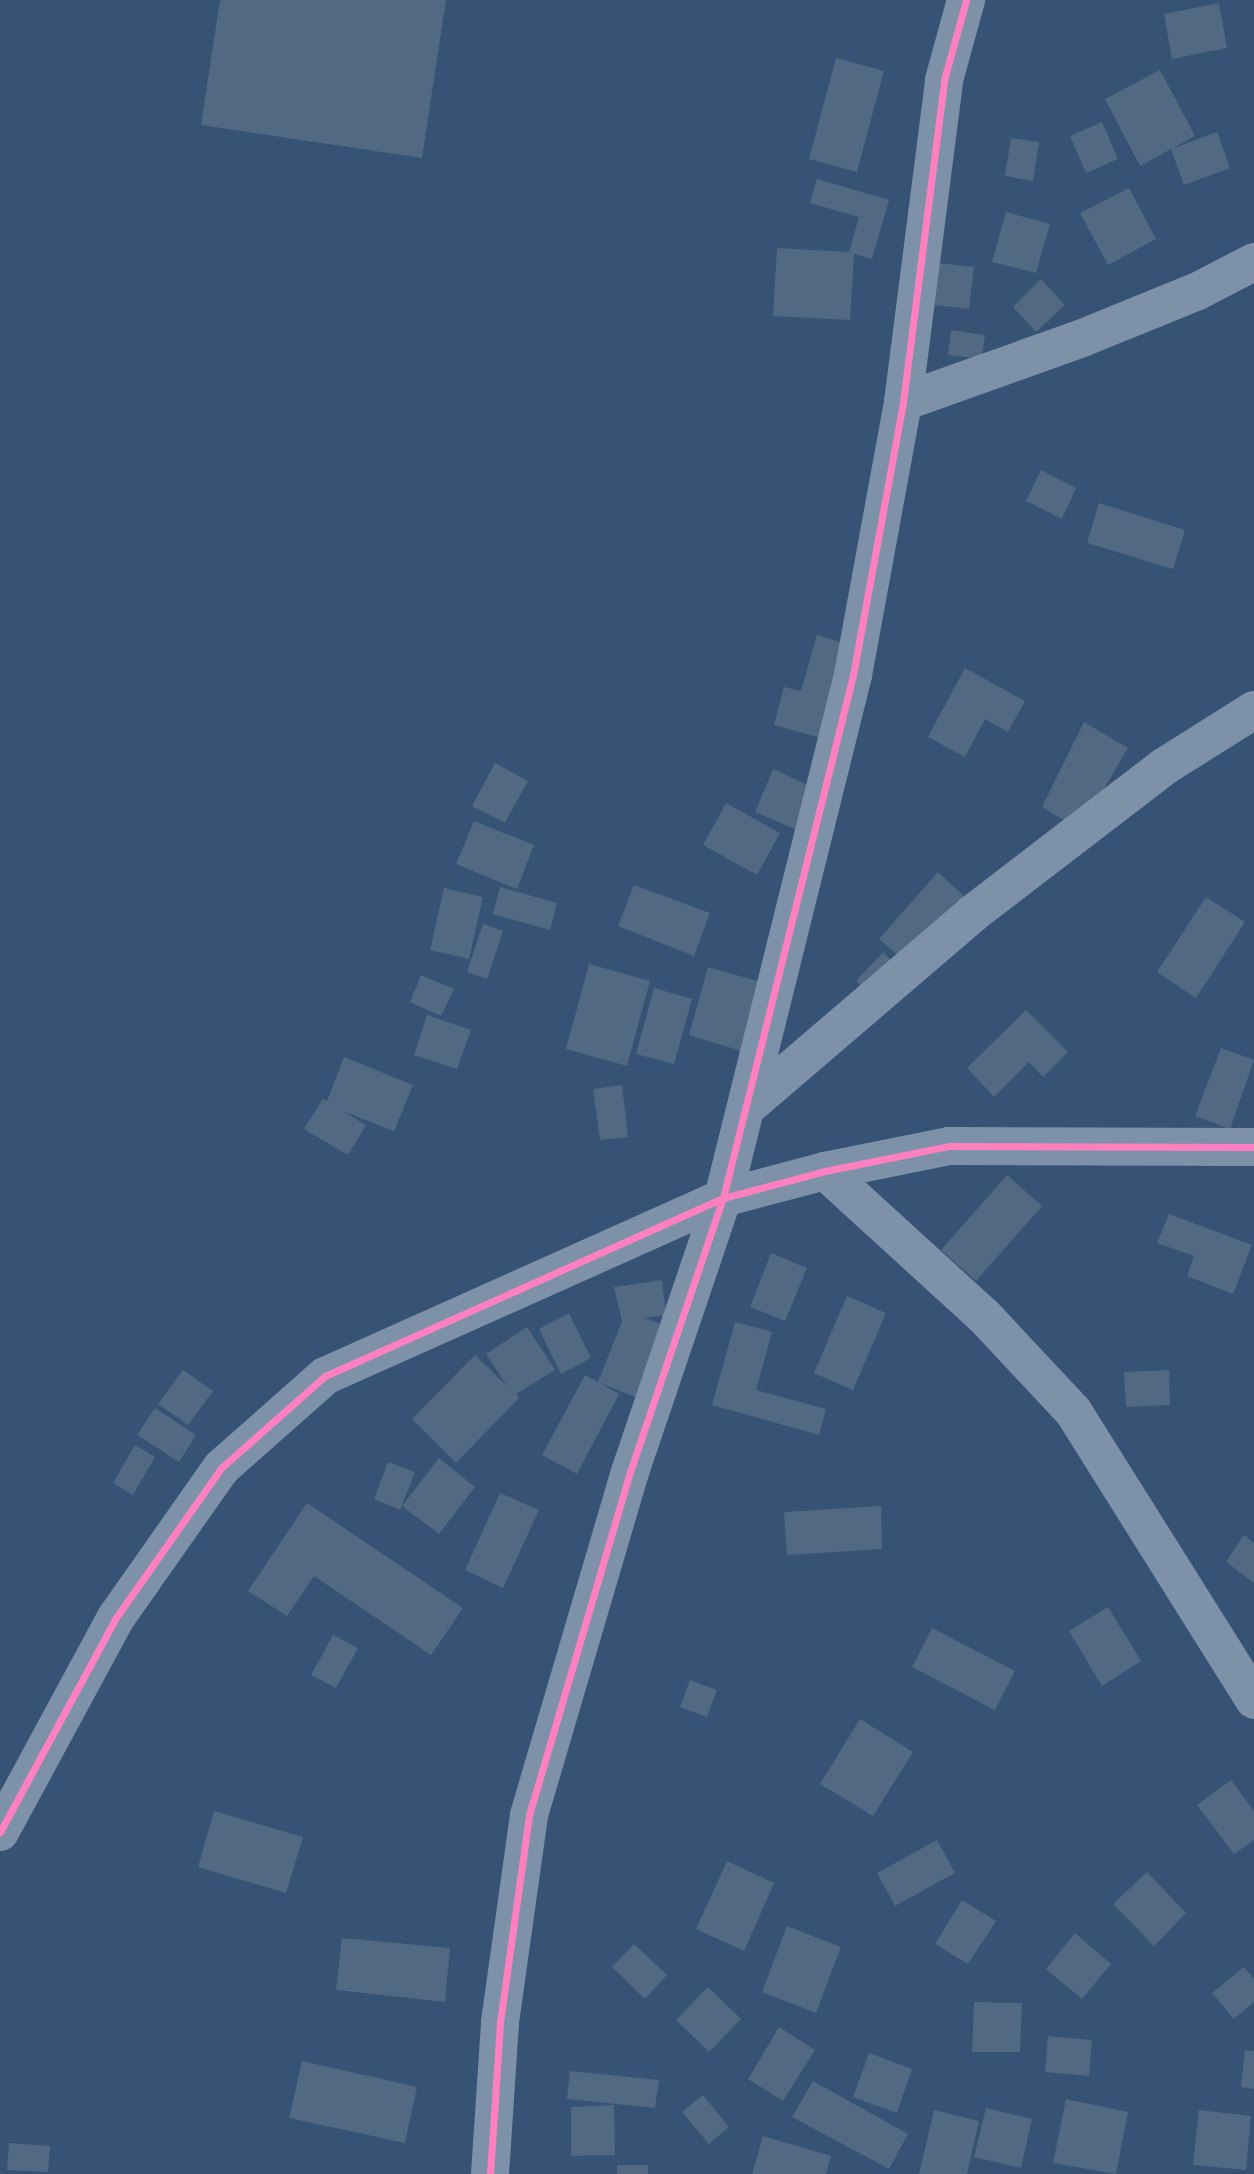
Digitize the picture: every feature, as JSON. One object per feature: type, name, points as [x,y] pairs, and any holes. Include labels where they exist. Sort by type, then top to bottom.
[{"type":"street","points":[[490,2174],[500,2022],[529,1815],[630,1472],[723,1198],[853,675],[903,402],[944,80],[966,0]]},
{"type":"street","points":[[903,402],[1092,334],[1254,262]]},
{"type":"street","points":[[746,1108],[972,914],[1165,766],[1254,709]]},
{"type":"street","points":[[0,1832],[115,1619],[221,1468],[325,1376],[723,1198],[825,1171],[948,1146],[1254,1147]]},
{"type":"street","points":[[825,1171],[984,1316],[1073,1410],[1254,1700]]},
{"type":"building","points":[[220,0],[446,0],[422,158],[201,125]]},
{"type":"building","points":[[1219,3],[1227,48],[1172,59],[1164,14]]},
{"type":"building","points":[[836,58],[884,71],[857,172],[809,159]]},
{"type":"building","points":[[1160,70],[1195,136],[1140,166],[1105,99]]},
{"type":"building","points":[[1102,122],[1118,159],[1086,173],[1070,136]]},
{"type":"building","points":[[1217,132],[1230,168],[1184,185],[1171,149]]},
{"type":"building","points":[[1011,138],[1039,142],[1033,181],[1005,176]]},
{"type":"building","points":[[817,179],[889,200],[872,259],[854,254],[850,320],[773,316],[777,248],[849,252],[859,217],[810,203]]},
{"type":"building","points":[[1129,188],[1156,239],[1108,265],[1080,213]]},
{"type":"building","points":[[1006,212],[1050,224],[1036,273],[992,262]]},
{"type":"building","points":[[939,263],[974,267],[969,309],[935,305]]},
{"type":"building","points":[[1041,279],[1065,305],[1036,332],[1013,307]]},
{"type":"building","points":[[951,330],[985,335],[982,359],[948,355]]},
{"type":"building","points":[[1041,470],[1076,488],[1062,519],[1026,501]]},
{"type":"building","points":[[1099,503],[1185,530],[1173,569],[1087,543]]},
{"type":"building","points":[[817,635],[861,648],[835,742],[774,725],[784,687],[801,691]]},
{"type":"building","points":[[965,668],[1025,701],[1008,732],[985,719],[965,757],[928,737]]},
{"type":"building","points":[[1084,722],[1128,748],[1080,830],[1042,807]]},
{"type":"building","points":[[495,763],[528,781],[505,823],[472,806]]},
{"type":"building","points":[[773,769],[815,788],[797,830],[755,812]]},
{"type":"building","points":[[726,803],[780,833],[757,875],[703,845]]},
{"type":"building","points":[[474,821],[534,845],[517,889],[456,864]]},
{"type":"building","points":[[938,872],[967,899],[909,965],[879,939]]},
{"type":"building","points":[[634,885],[710,913],[694,956],[618,926]]},
{"type":"building","points":[[500,887],[557,903],[550,930],[493,914]]},
{"type":"building","points":[[444,888],[483,897],[469,959],[430,950]]},
{"type":"building","points":[[1206,897],[1245,922],[1196,998],[1157,972]]},
{"type":"building","points":[[483,924],[503,931],[487,979],[467,972]]},
{"type":"building","points":[[883,952],[906,974],[879,1002],[856,981]]},
{"type":"building","points":[[589,964],[650,981],[627,1066],[566,1049]]},
{"type":"building","points":[[708,967],[771,985],[751,1054],[689,1035]]},
{"type":"building","points":[[421,975],[454,989],[441,1016],[410,1002]]},
{"type":"building","points":[[654,988],[692,999],[674,1064],[636,1054]]},
{"type":"building","points":[[1026,1010],[1068,1052],[1043,1077],[1029,1062],[994,1097],[967,1068]]},
{"type":"building","points":[[427,1015],[471,1030],[457,1069],[414,1055]]},
{"type":"building","points":[[1221,1048],[1254,1060],[1230,1129],[1195,1116]]},
{"type":"building","points":[[344,1057],[413,1085],[394,1131],[342,1111],[366,1125],[348,1155],[304,1129],[323,1099],[327,1101]]},
{"type":"building","points":[[622,1085],[628,1137],[600,1140],[593,1089]]},
{"type":"building","points":[[1007,1175],[1042,1206],[976,1281],[941,1250]]},
{"type":"building","points":[[1169,1214],[1252,1245],[1233,1294],[1187,1276],[1194,1256],[1157,1243]]},
{"type":"building","points":[[771,1253],[807,1268],[785,1321],[750,1307]]},
{"type":"building","points":[[662,1280],[666,1315],[645,1318],[669,1327],[660,1407],[598,1382],[622,1321],[614,1287]]},
{"type":"building","points":[[847,1296],[886,1313],[853,1390],[814,1373]]},
{"type":"building","points":[[569,1313],[591,1358],[561,1374],[539,1329]]},
{"type":"building","points":[[735,1322],[772,1332],[756,1390],[826,1409],[819,1435],[712,1405]]},
{"type":"building","points":[[527,1327],[555,1370],[516,1394],[519,1398],[456,1463],[412,1419],[475,1355],[507,1386],[486,1354]]},
{"type":"building","points":[[183,1370],[213,1391],[188,1425],[158,1404]]},
{"type":"building","points":[[1169,1370],[1170,1405],[1126,1407],[1124,1372]]},
{"type":"building","points":[[585,1375],[619,1394],[577,1474],[542,1455]]},
{"type":"building","points":[[155,1408],[196,1435],[179,1462],[137,1435]]},
{"type":"building","points":[[135,1445],[155,1457],[133,1495],[113,1483]]},
{"type":"building","points":[[439,1458],[475,1487],[439,1534],[402,1506]]},
{"type":"building","points":[[388,1462],[415,1472],[400,1510],[374,1499]]},
{"type":"building","points":[[500,1493],[539,1510],[503,1588],[465,1570]]},
{"type":"building","points":[[307,1503],[463,1608],[431,1655],[314,1576],[287,1616],[248,1591]]},
{"type":"building","points":[[881,1506],[882,1549],[787,1555],[784,1512]]},
{"type":"building","points":[[1244,1535],[1254,1543],[1254,1583],[1226,1562]]},
{"type":"building","points":[[1108,1607],[1141,1661],[1102,1686],[1069,1631]]},
{"type":"building","points":[[932,1628],[1015,1671],[995,1710],[912,1667]]},
{"type":"building","points":[[333,1635],[358,1648],[336,1688],[311,1675]]},
{"type":"building","points":[[690,1680],[717,1690],[707,1717],[680,1707]]},
{"type":"building","points":[[860,1719],[913,1752],[873,1816],[820,1784]]},
{"type":"building","points":[[1231,1780],[1254,1811],[1254,1840],[1234,1854],[1197,1805]]},
{"type":"building","points":[[214,1811],[303,1837],[286,1893],[198,1867]]},
{"type":"building","points":[[937,1840],[955,1873],[895,1906],[877,1873]]},
{"type":"building","points":[[727,1861],[774,1883],[744,1951],[696,1929]]},
{"type":"building","points":[[1147,1872],[1186,1913],[1154,1946],[1113,1904]]},
{"type":"building","points":[[962,1900],[996,1921],[968,1964],[935,1944]]},
{"type":"building","points":[[787,1926],[841,1947],[816,2013],[762,1992]]},
{"type":"building","points":[[1075,1933],[1111,1964],[1082,1999],[1046,1969]]},
{"type":"building","points":[[342,1938],[450,1948],[445,2002],[336,1990]]},
{"type":"building","points":[[634,1944],[667,1975],[645,1999],[612,1967]]},
{"type":"building","points":[[1244,1967],[1254,1979],[1254,2002],[1234,2019],[1212,1993]]},
{"type":"building","points":[[708,1987],[741,2019],[709,2052],[676,2020]]},
{"type":"building","points":[[974,2002],[1022,2003],[1020,2052],[972,2052]]},
{"type":"building","points":[[779,2027],[815,2050],[783,2101],[748,2079]]},
{"type":"building","points":[[1048,2036],[1092,2040],[1089,2076],[1045,2072]]},
{"type":"building","points":[[1245,2050],[1254,2051],[1254,2089],[1241,2087]]},
{"type":"building","points":[[869,2053],[912,2069],[897,2113],[853,2097]]},
{"type":"building","points":[[302,2061],[417,2087],[405,2143],[289,2118]]},
{"type":"building","points":[[570,2071],[659,2080],[655,2108],[567,2099]]},
{"type":"building","points":[[813,2081],[908,2134],[889,2169],[792,2117]]},
{"type":"building","points":[[703,2095],[729,2127],[709,2144],[682,2112]]},
{"type":"building","points":[[1066,2099],[1128,2112],[1116,2174],[1053,2163]]},
{"type":"building","points":[[614,2105],[615,2155],[571,2156],[571,2107]]},
{"type":"building","points":[[986,2108],[1032,2119],[1021,2168],[974,2157]]},
{"type":"building","points":[[934,2110],[979,2121],[967,2174],[919,2174]]},
{"type":"building","points":[[1199,2110],[1251,2116],[1246,2170],[1193,2165]]},
{"type":"building","points":[[763,2136],[831,2156],[826,2174],[752,2174]]},
{"type":"building","points":[[9,2143],[50,2146],[48,2172],[7,2170]]},
{"type":"building","points":[[617,2165],[648,2165],[648,2174],[617,2174]]},
{"type":"cycle path","points":[[490,2174],[500,2022],[529,1815],[630,1472],[723,1198],[853,675],[903,402],[944,80],[966,0]]},
{"type":"cycle path","points":[[0,1832],[115,1619],[221,1468],[325,1376],[723,1198],[825,1171],[949,1146],[1254,1147]]}]
